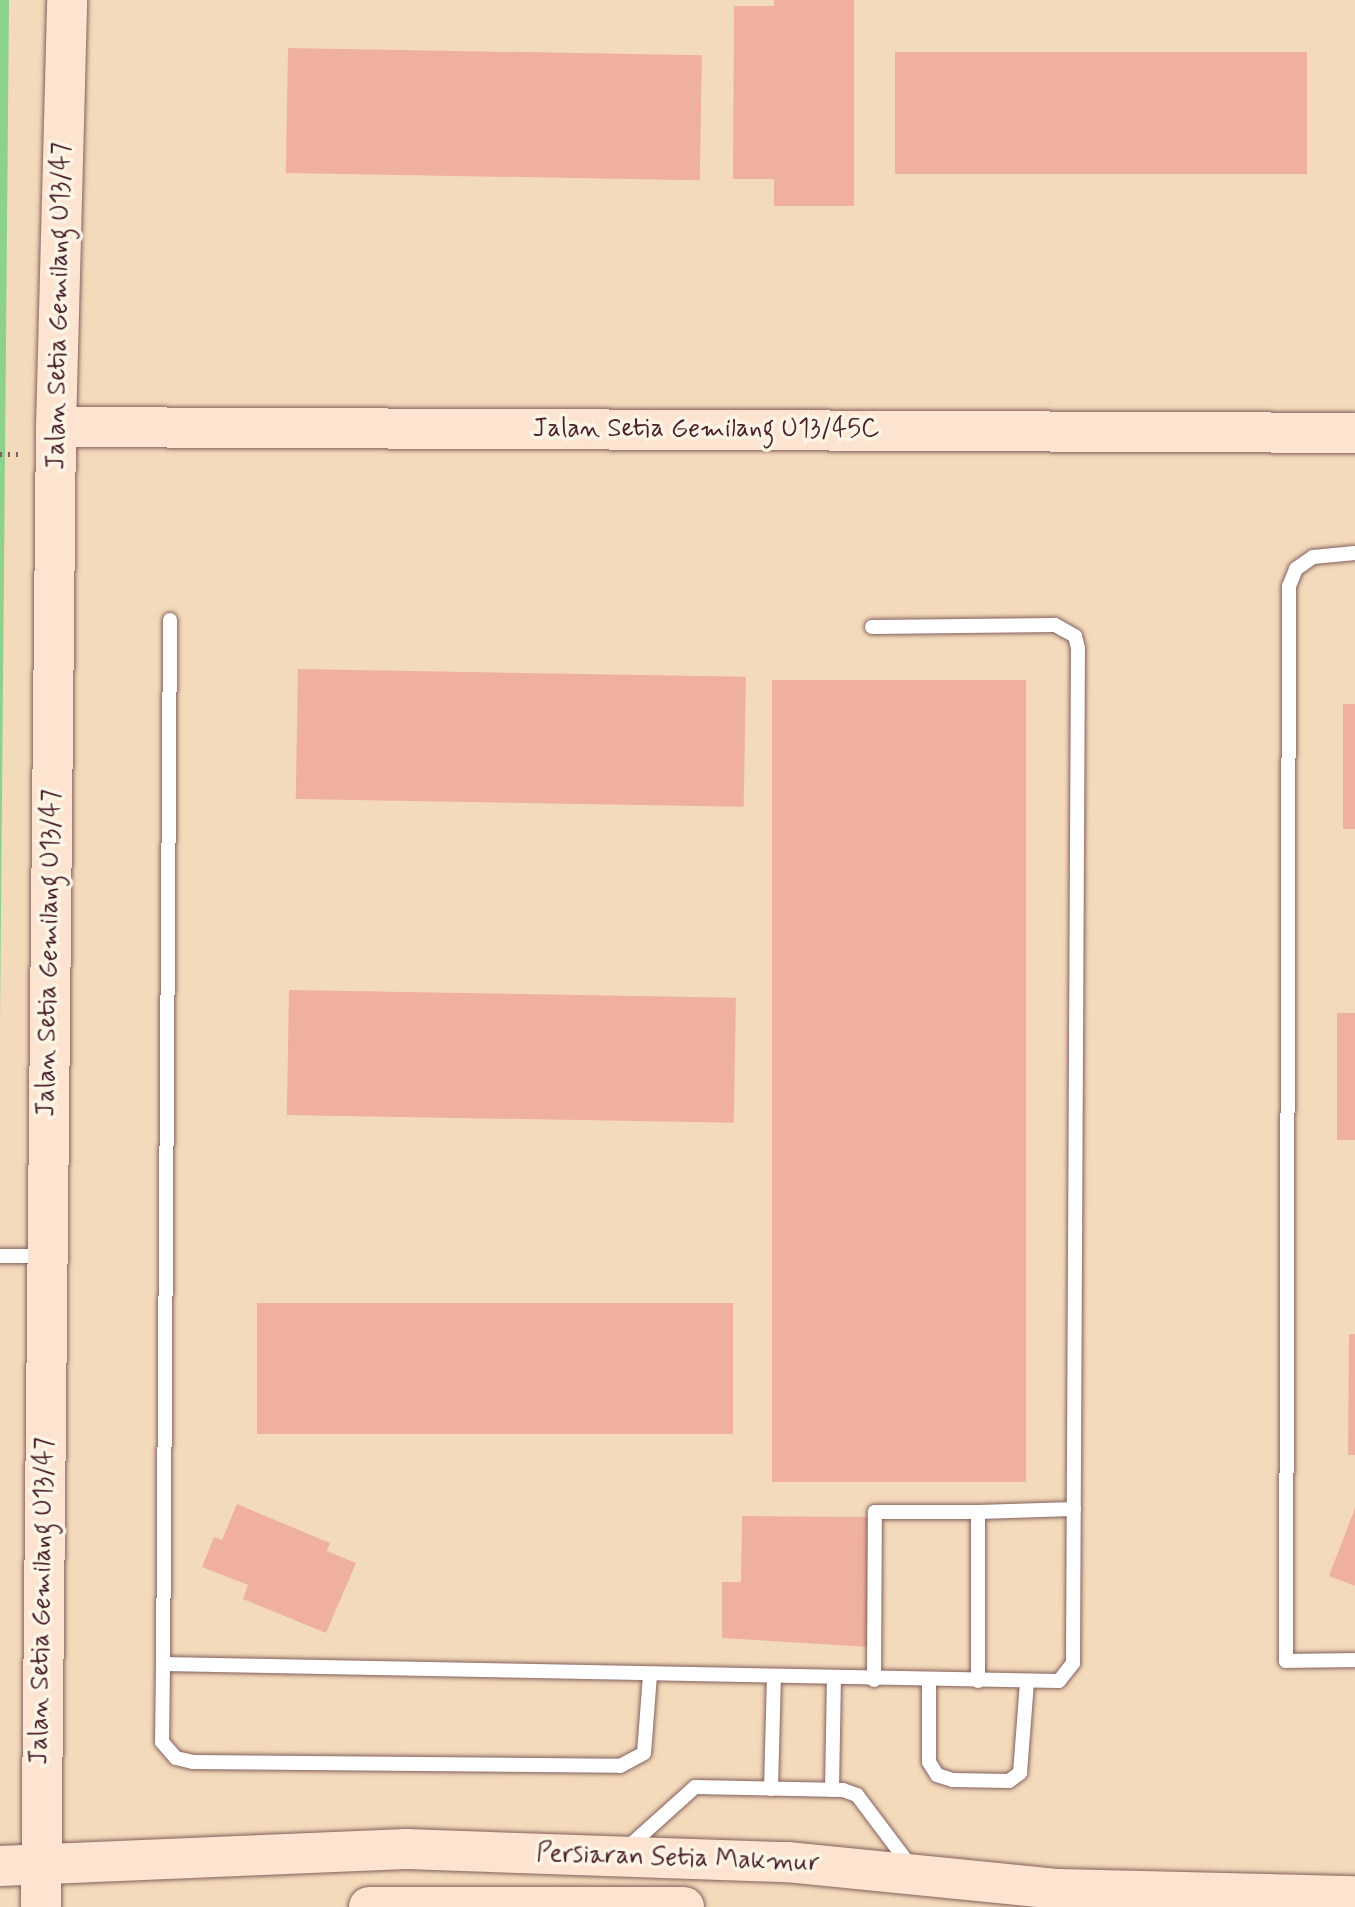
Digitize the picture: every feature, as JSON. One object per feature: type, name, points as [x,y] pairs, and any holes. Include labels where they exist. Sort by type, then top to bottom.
[{"type":"street","name":"Jalan Setia Gemilang U13/47","points":[[41,1907],[56,427],[67,0]]},
{"type":"street","name":"Jalan Setia Gemilang U13/45C","points":[[56,427],[1355,433]]},
{"type":"street","name":"Persiaran Setia Makmur","points":[[0,1866],[40,1867],[406,1849],[915,1871],[1059,1889],[1355,1896]]},
{"type":"street","points":[[1059,1889],[1098,1907]]},
{"type":"street","name":"Persiaran Setia Makmur","points":[[369,1907],[684,1907]]},
{"type":"lane","points":[[1355,553],[1313,557],[1296,569],[1289,586],[1286,1661],[1355,1660]]},
{"type":"lane","points":[[170,620],[162,1742],[176,1758],[193,1762],[620,1766],[644,1753],[650,1675]]},
{"type":"lane","points":[[163,1664],[1027,1682],[1059,1681],[1073,1663],[1078,648],[1075,636],[1055,625],[872,627]]},
{"type":"lane","points":[[0,1256],[47,1256]]},
{"type":"lane","points":[[874,1680],[875,1512],[1074,1509]]},
{"type":"lane","points":[[978,1512],[978,1681]]},
{"type":"lane","points":[[771,1789],[774,1678]]},
{"type":"lane","points":[[832,1790],[834,1679]]},
{"type":"lane","points":[[929,1681],[929,1762],[937,1775],[980,1781],[1009,1781],[1020,1773],[1027,1682]]},
{"type":"lane","points":[[619,1856],[695,1787],[832,1790],[857,1795],[915,1871]]},
{"type":"green space","points":[[0,0],[9,0],[0,1025]]},
{"type":"building","points":[[774,0],[854,0],[854,206],[774,206],[774,179],[733,179],[734,6],[774,6]]},
{"type":"building","points":[[288,48],[702,55],[700,180],[286,173]]},
{"type":"building","points":[[895,52],[1307,52],[1307,174],[895,174]]},
{"type":"building","points":[[298,669],[746,677],[744,807],[296,799]]},
{"type":"building","points":[[772,680],[1026,680],[1026,1482],[772,1482]]},
{"type":"building","points":[[1343,704],[1355,704],[1355,829],[1343,829]]},
{"type":"building","points":[[289,990],[736,998],[734,1123],[287,1115]]},
{"type":"building","points":[[1337,1013],[1355,1013],[1355,1140],[1337,1140]]},
{"type":"building","points":[[257,1303],[733,1303],[733,1434],[257,1434]]},
{"type":"building","points":[[1349,1334],[1355,1334],[1355,1455],[1348,1455]]},
{"type":"building","points":[[237,1504],[330,1543],[327,1551],[356,1563],[326,1633],[243,1599],[248,1585],[202,1567],[214,1537],[222,1540]]},
{"type":"building","points":[[1355,1508],[1355,1586],[1329,1576]]},
{"type":"building","points":[[742,1516],[871,1517],[870,1647],[722,1638],[722,1582],[741,1582]]}]
